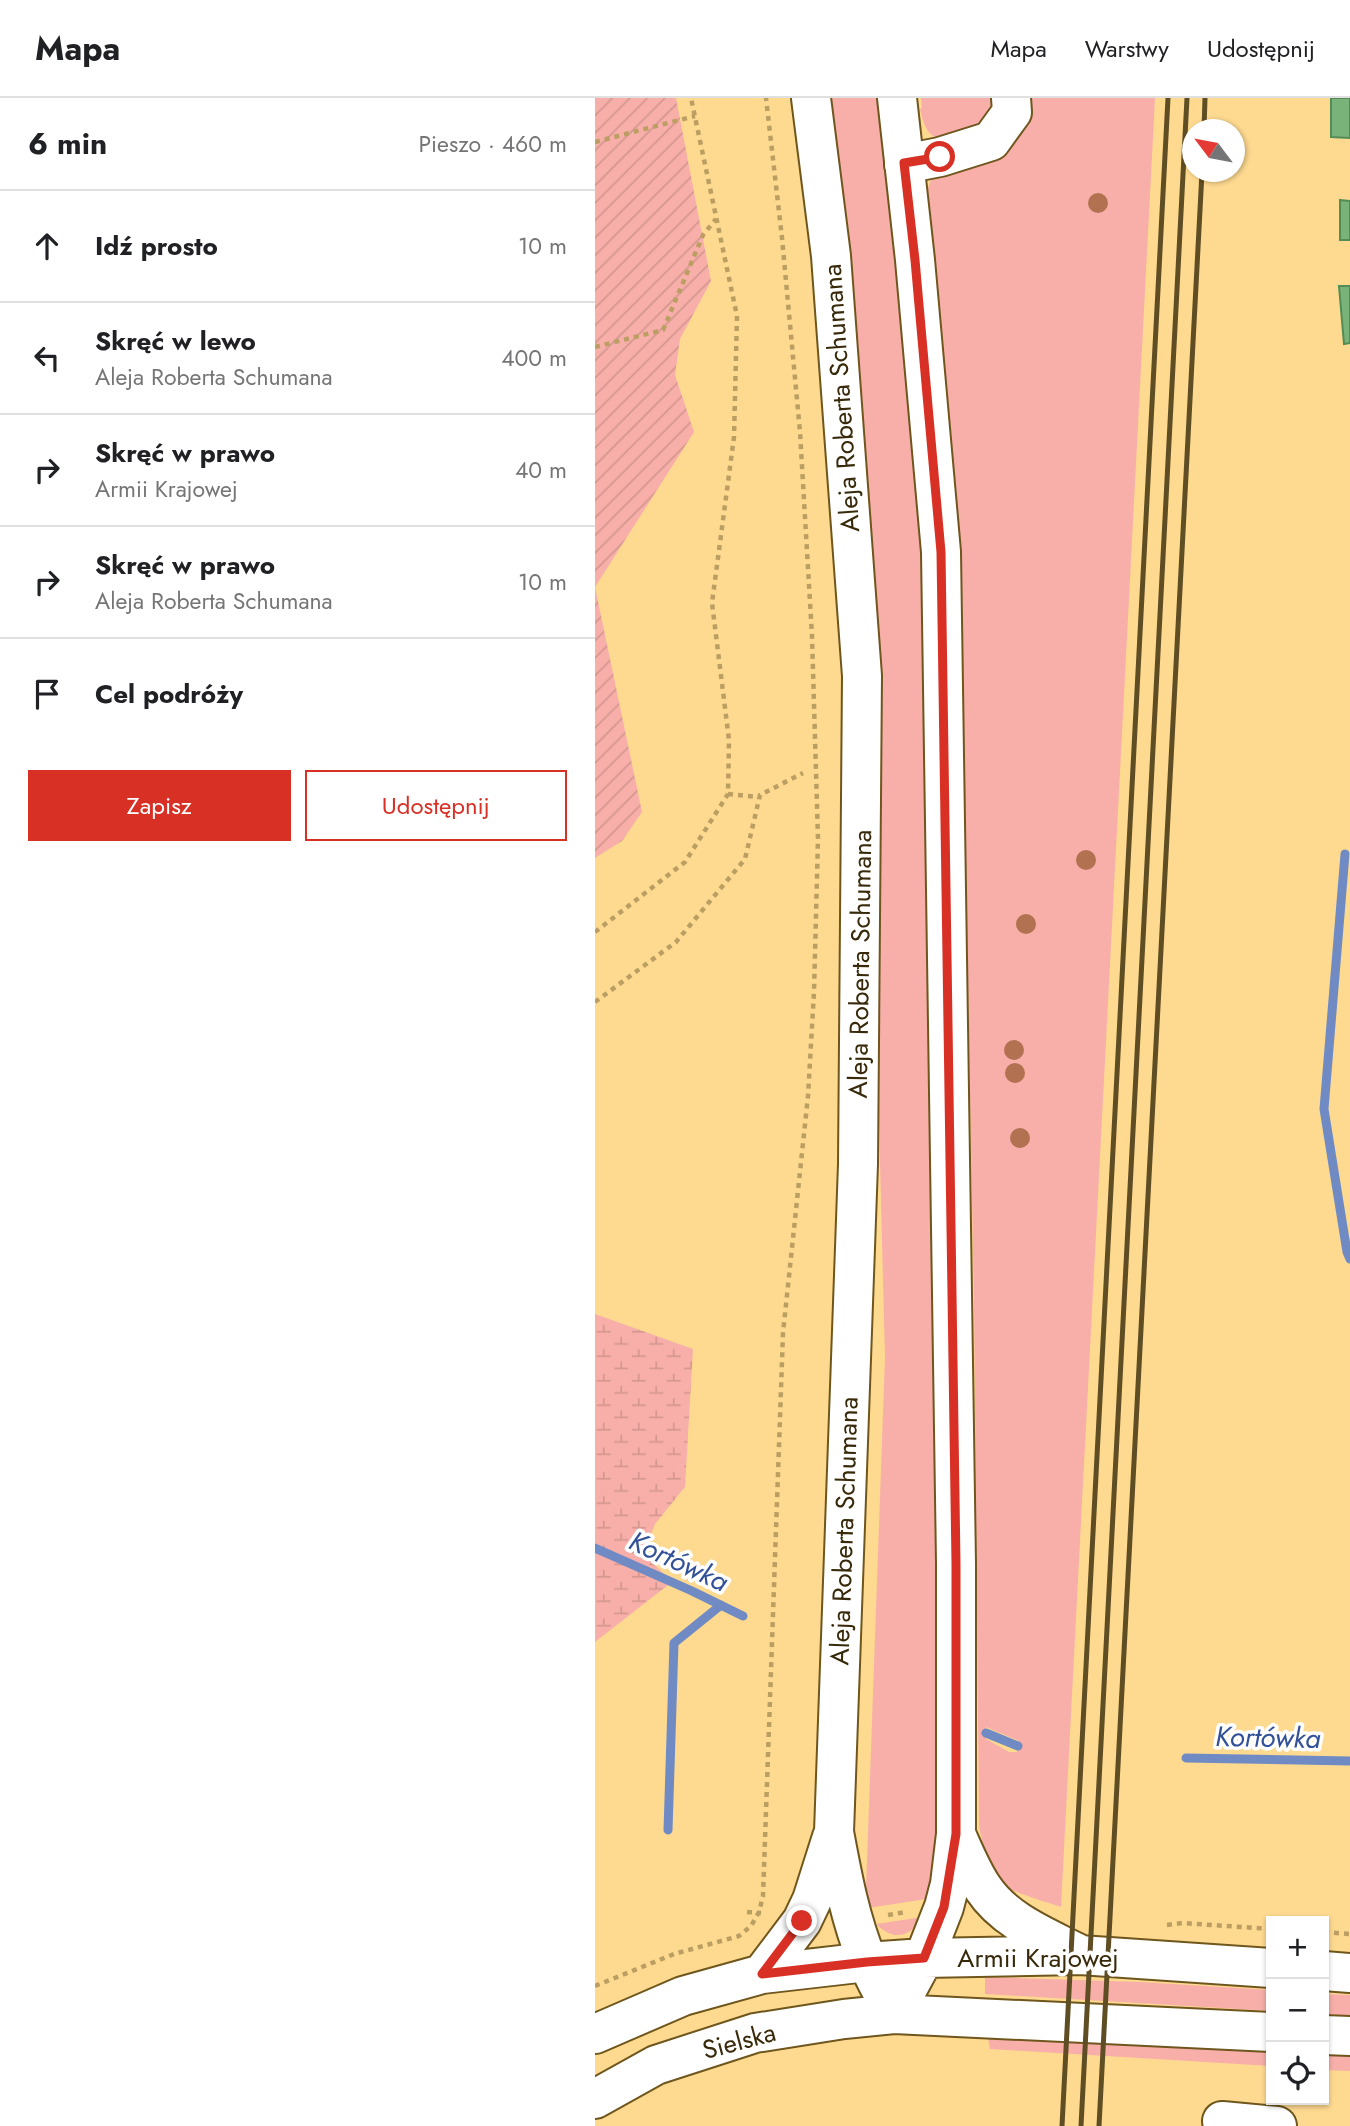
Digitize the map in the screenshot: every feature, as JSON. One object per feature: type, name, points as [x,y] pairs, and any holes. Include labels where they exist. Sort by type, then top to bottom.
[{"type":"main road","name":"Aleja Roberta Schumana","points":[[811,98],[831,257],[862,676],[858,1164],[834,1832],[846,1893],[867,1962],[894,2014]]},
{"type":"main road","points":[[897,98],[915,260],[941,552],[956,1564],[956,1834],[944,1907],[924,1958],[894,2014],[1266,2032]]},
{"type":"main road","points":[[904,163],[940,157],[991,141],[1013,112],[1010,98]]},
{"type":"main road","name":"Aleja Roberta Schumana","points":[[762,1974],[802,1921],[812,1900],[834,1832]]},
{"type":"main road","points":[[956,1834],[984,1889],[998,1905],[1026,1927],[1080,1955]]},
{"type":"main road","name":"Armii Krajowej","points":[[762,1974],[924,1958],[1080,1955],[1266,1968]]},
{"type":"main road","points":[[1329,1971],[1350,1973]]},
{"type":"main road","points":[[595,2034],[683,1996],[762,1974]]},
{"type":"main road","name":"Sielska","points":[[595,2099],[656,2065],[755,2033],[894,2014]]},
{"type":"main road","points":[[1329,2035],[1350,2036]]},
{"type":"main road","points":[[1222,2121],[1277,2126]]},
{"type":"path","points":[[595,932],[685,862],[728,794],[729,740],[712,603],[734,437],[737,316],[691,98]]},
{"type":"path","points":[[595,1986],[674,1954],[739,1936],[751,1926],[759,1912],[763,1896],[783,1333],[808,1096],[818,839],[812,636],[800,432],[766,98]]},
{"type":"path","points":[[595,142],[695,117]]},
{"type":"path","points":[[595,347],[663,330],[703,235],[716,219]]},
{"type":"path","points":[[728,794],[759,797],[803,773]]},
{"type":"path","points":[[595,1002],[676,942],[745,859],[759,797]]},
{"type":"path","points":[[1163,1925],[1182,1923],[1266,1929]]},
{"type":"path","points":[[1329,1932],[1350,1934]]},
{"type":"green space","points":[[595,98],[676,98],[711,281],[680,339],[675,375],[694,432],[595,587]]},
{"type":"green space","points":[[829,98],[880,98],[924,515],[934,859],[939,1857],[933,1898],[868,1908],[866,1889],[885,1357],[879,1124],[880,940],[876,701]]},
{"type":"green space","points":[[921,98],[997,98],[981,128],[950,138],[941,138],[929,132],[924,123],[920,109]]},
{"type":"green space","points":[[1016,98],[1155,98],[1061,1907],[1015,1891],[998,1881],[987,1859],[979,1826],[974,1303],[961,615],[940,316],[926,194],[933,174]],"holes":[[[986,1727],[1019,1741],[1017,1752],[1009,1752],[986,1739]]]},
{"type":"green space","points":[[595,587],[642,812],[622,841],[595,858]]},
{"type":"green space","points":[[595,1314],[693,1349],[685,1487],[655,1524],[643,1553],[672,1582],[595,1642]]},
{"type":"green space","points":[[923,1917],[912,1929],[901,1935],[889,1933],[876,1924]]},
{"type":"green space","points":[[985,1977],[1140,1982],[1266,1990],[1266,2011],[985,1994]]},
{"type":"green space","points":[[1329,1994],[1350,1995],[1350,2016],[1329,2014]]},
{"type":"green space","points":[[987,2033],[1266,2050],[1266,2066],[990,2049]]},
{"type":"green space","points":[[1329,2054],[1350,2055],[1350,2071],[1329,2070]]},
{"type":"building","points":[[1331,98],[1350,98],[1350,138],[1331,137]]},
{"type":"building","points":[[1340,200],[1350,201],[1350,240],[1340,240]]},
{"type":"building","points":[[1339,286],[1350,286],[1350,343],[1344,344]]},
{"type":"waterway","points":[[1345,854],[1324,1109],[1350,1259]]},
{"type":"waterway","name":"Kortówka","points":[[595,1548],[743,1616]]},
{"type":"waterway","points":[[668,1830],[674,1643],[721,1605]]},
{"type":"waterway","name":"Kortówka","points":[[986,1733],[1018,1746]]},
{"type":"waterway","name":"Kortówka","points":[[1186,1758],[1350,1761]]},
{"type":"railway","points":[[1062,2126],[1168,98]]},
{"type":"railway","points":[[1081,2126],[1187,98]]},
{"type":"railway","points":[[1204,119],[1205,98]]},
{"type":"railway","points":[[1099,2126],[1201,182]]},
{"type":"route","points":[[802,1921],[762,1974],[924,1958],[940,1921],[950,1884],[956,1834],[956,1564],[941,552],[904,163],[940,157]]}]
